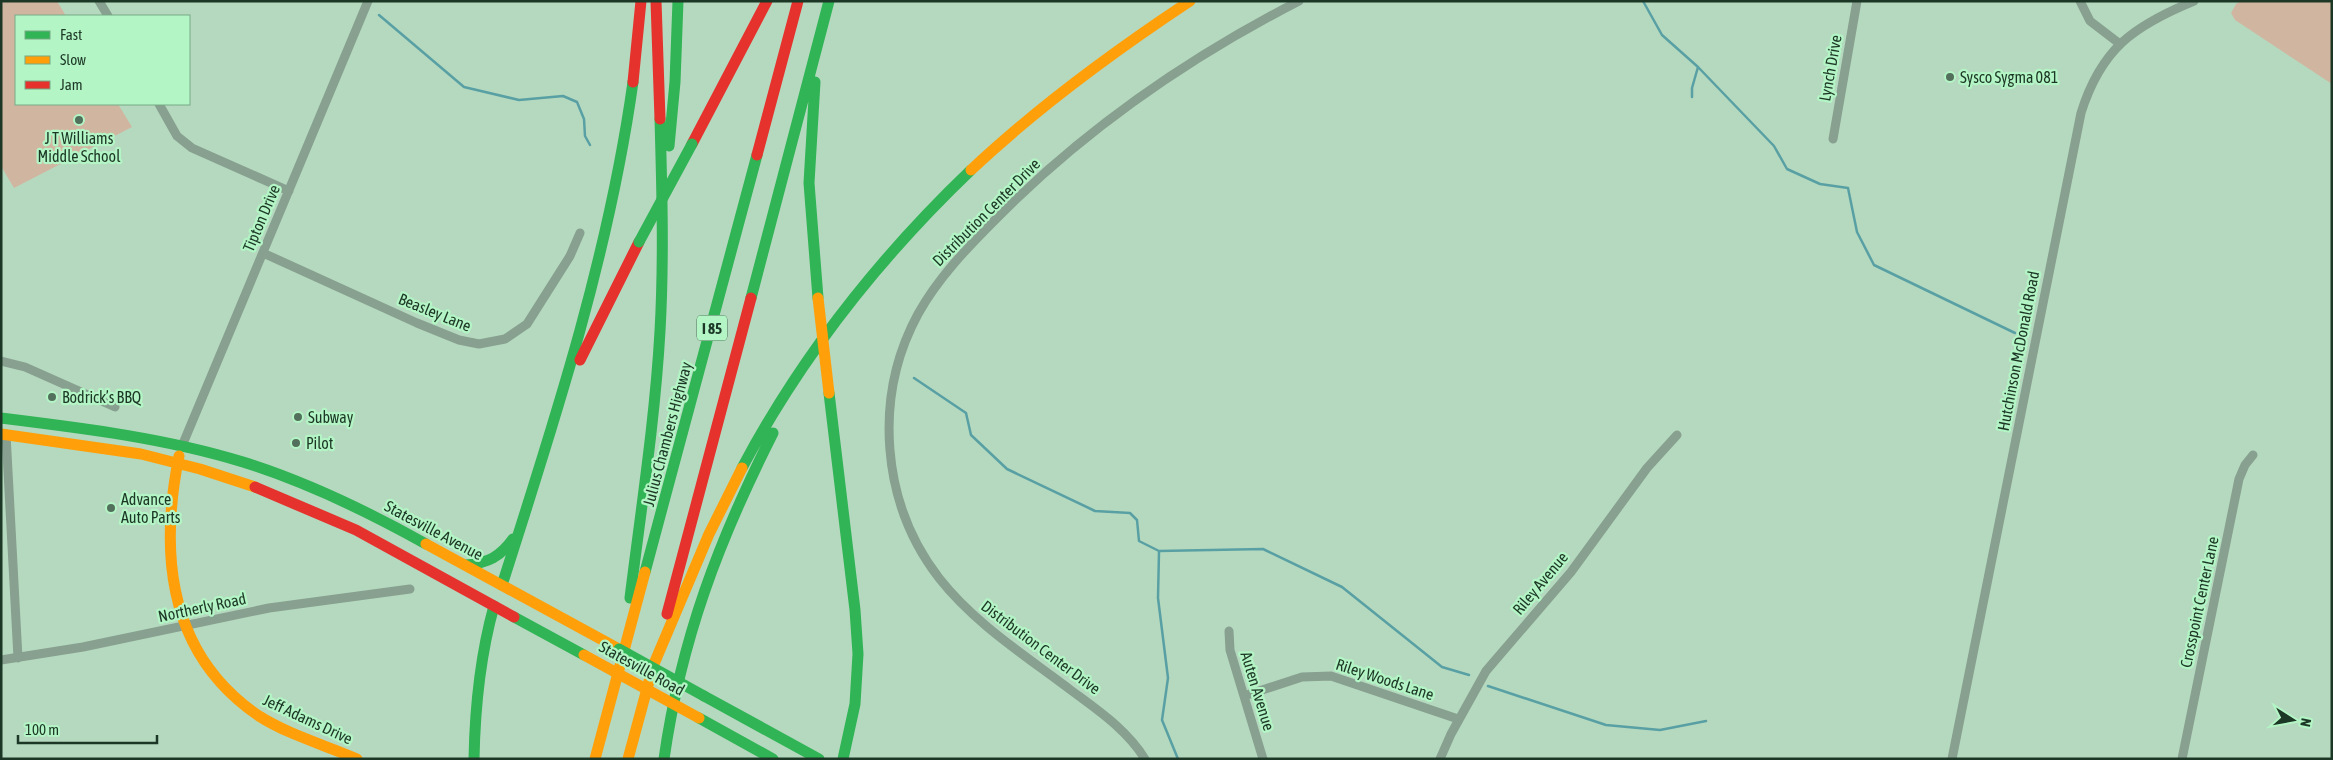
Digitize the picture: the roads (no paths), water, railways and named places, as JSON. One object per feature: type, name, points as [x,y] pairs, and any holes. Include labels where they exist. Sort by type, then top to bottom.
[{"type":"main road","points":[[474,759],[478,700],[488,627],[556,415],[614,201],[632,97],[641,1]]},
{"type":"main road","points":[[622,655],[656,391],[661,302],[662,212],[656,1]]},
{"type":"main road","points":[[662,212],[673,108],[678,1]]},
{"type":"main road","points":[[556,415],[593,332],[767,1]]},
{"type":"main road","name":"Julius Chambers Highway","points":[[595,759],[676,463],[798,1]]},
{"type":"main road","name":"I 85","points":[[628,759],[829,1]]},
{"type":"main road","points":[[652,671],[706,543],[748,455],[801,369],[842,314],[906,236],[1003,139],[1082,74],[1137,35],[1190,1]]},
{"type":"main road","points":[[818,43],[809,183],[812,252],[855,610],[858,654],[855,704],[843,759]]},
{"type":"main road","points":[[664,759],[682,662],[698,608],[721,543],[748,483],[778,424],[842,314]]},
{"type":"main road","name":"Statesville Avenue","points":[[1,418],[124,434],[182,446],[252,465],[313,488],[372,515],[466,565],[819,759]]},
{"type":"main road","points":[[4,434],[89,445],[178,462],[239,481],[312,509],[356,530],[494,606]]},
{"type":"main road","name":"Jeff Adams Drive","points":[[182,446],[178,462],[171,542],[176,593],[183,625],[206,668],[246,707],[276,725],[356,759]]},
{"type":"main road","points":[[466,565],[482,564],[495,560],[506,550],[517,533]]},
{"type":"main road","name":"Statesville Road","points":[[494,606],[773,759]]},
{"type":"street","points":[[99,1],[107,15]]},
{"type":"street","name":"Tipton Drive","points":[[182,446],[368,1]]},
{"type":"street","name":"Distribution Center Drive","points":[[1145,759],[1132,740],[1110,719],[981,622],[952,594],[928,564],[910,530],[892,473],[889,417],[894,379],[910,331],[934,288],[968,248],[1026,189],[1079,144],[1150,91],[1213,49],[1299,1]]},
{"type":"street","name":"Lynch Drive","points":[[1833,139],[1857,1]]},
{"type":"street","points":[[2080,1],[2090,21],[2120,44]]},
{"type":"street","name":"Hutchinson McDonald Road","points":[[1952,759],[2081,113],[2093,80],[2109,56],[2120,44],[2157,16],[2194,1]]},
{"type":"street","points":[[160,105],[177,136],[192,148],[289,191]]},
{"type":"street","name":"Beasley Lane","points":[[263,253],[417,323],[459,340],[479,344],[505,339],[527,324],[570,256],[580,232]]},
{"type":"street","points":[[1,361],[25,368],[115,407]]},
{"type":"street","points":[[4,434],[5,503],[18,658]]},
{"type":"street","name":"Riley Avenue","points":[[1440,759],[1458,719],[1486,671],[1571,572],[1641,476],[1677,435]]},
{"type":"street","name":"Crosspoint Center Lane","points":[[2182,759],[2239,479],[2245,465],[2253,455]]},
{"type":"street","name":"Northerly Road","points":[[1,660],[83,646],[269,608],[410,589]]},
{"type":"street","name":"Auten Avenue","points":[[1229,631],[1230,650],[1263,759]]},
{"type":"street","name":"Riley Woods Lane","points":[[1244,696],[1302,677],[1330,676],[1344,679],[1458,719]]},
{"type":"waterway","points":[[1643,1],[1662,35],[1698,67],[1774,146],[1787,169],[1820,184],[1848,188],[1857,232],[1874,265],[2015,333]]},
{"type":"waterway","points":[[379,15],[464,87],[519,100],[563,96],[577,102],[584,119],[585,136],[590,145]]},
{"type":"waterway","points":[[1692,97],[1692,88],[1698,67]]},
{"type":"waterway","points":[[914,378],[966,413],[971,435],[1007,469],[1095,511],[1130,513],[1137,520],[1139,541],[1159,551],[1263,549],[1342,587],[1442,667],[1469,675]]},
{"type":"waterway","points":[[1159,552],[1158,598],[1168,678],[1162,720],[1178,759]]},
{"type":"waterway","points":[[1488,686],[1606,725],[1660,730],[1706,721]]},
{"type":"place","name":"Sysco Sygma 081","points":[[1950,77]]},
{"type":"place","name":"J T Williams Middle School","points":[[79,120]]},
{"type":"place","name":"Bodrick’s BBQ","points":[[52,397]]},
{"type":"place","name":"Subway","points":[[298,417]]},
{"type":"place","name":"Pilot","points":[[296,443]]},
{"type":"place","name":"Advance Auto Parts","points":[[111,508]]}]
